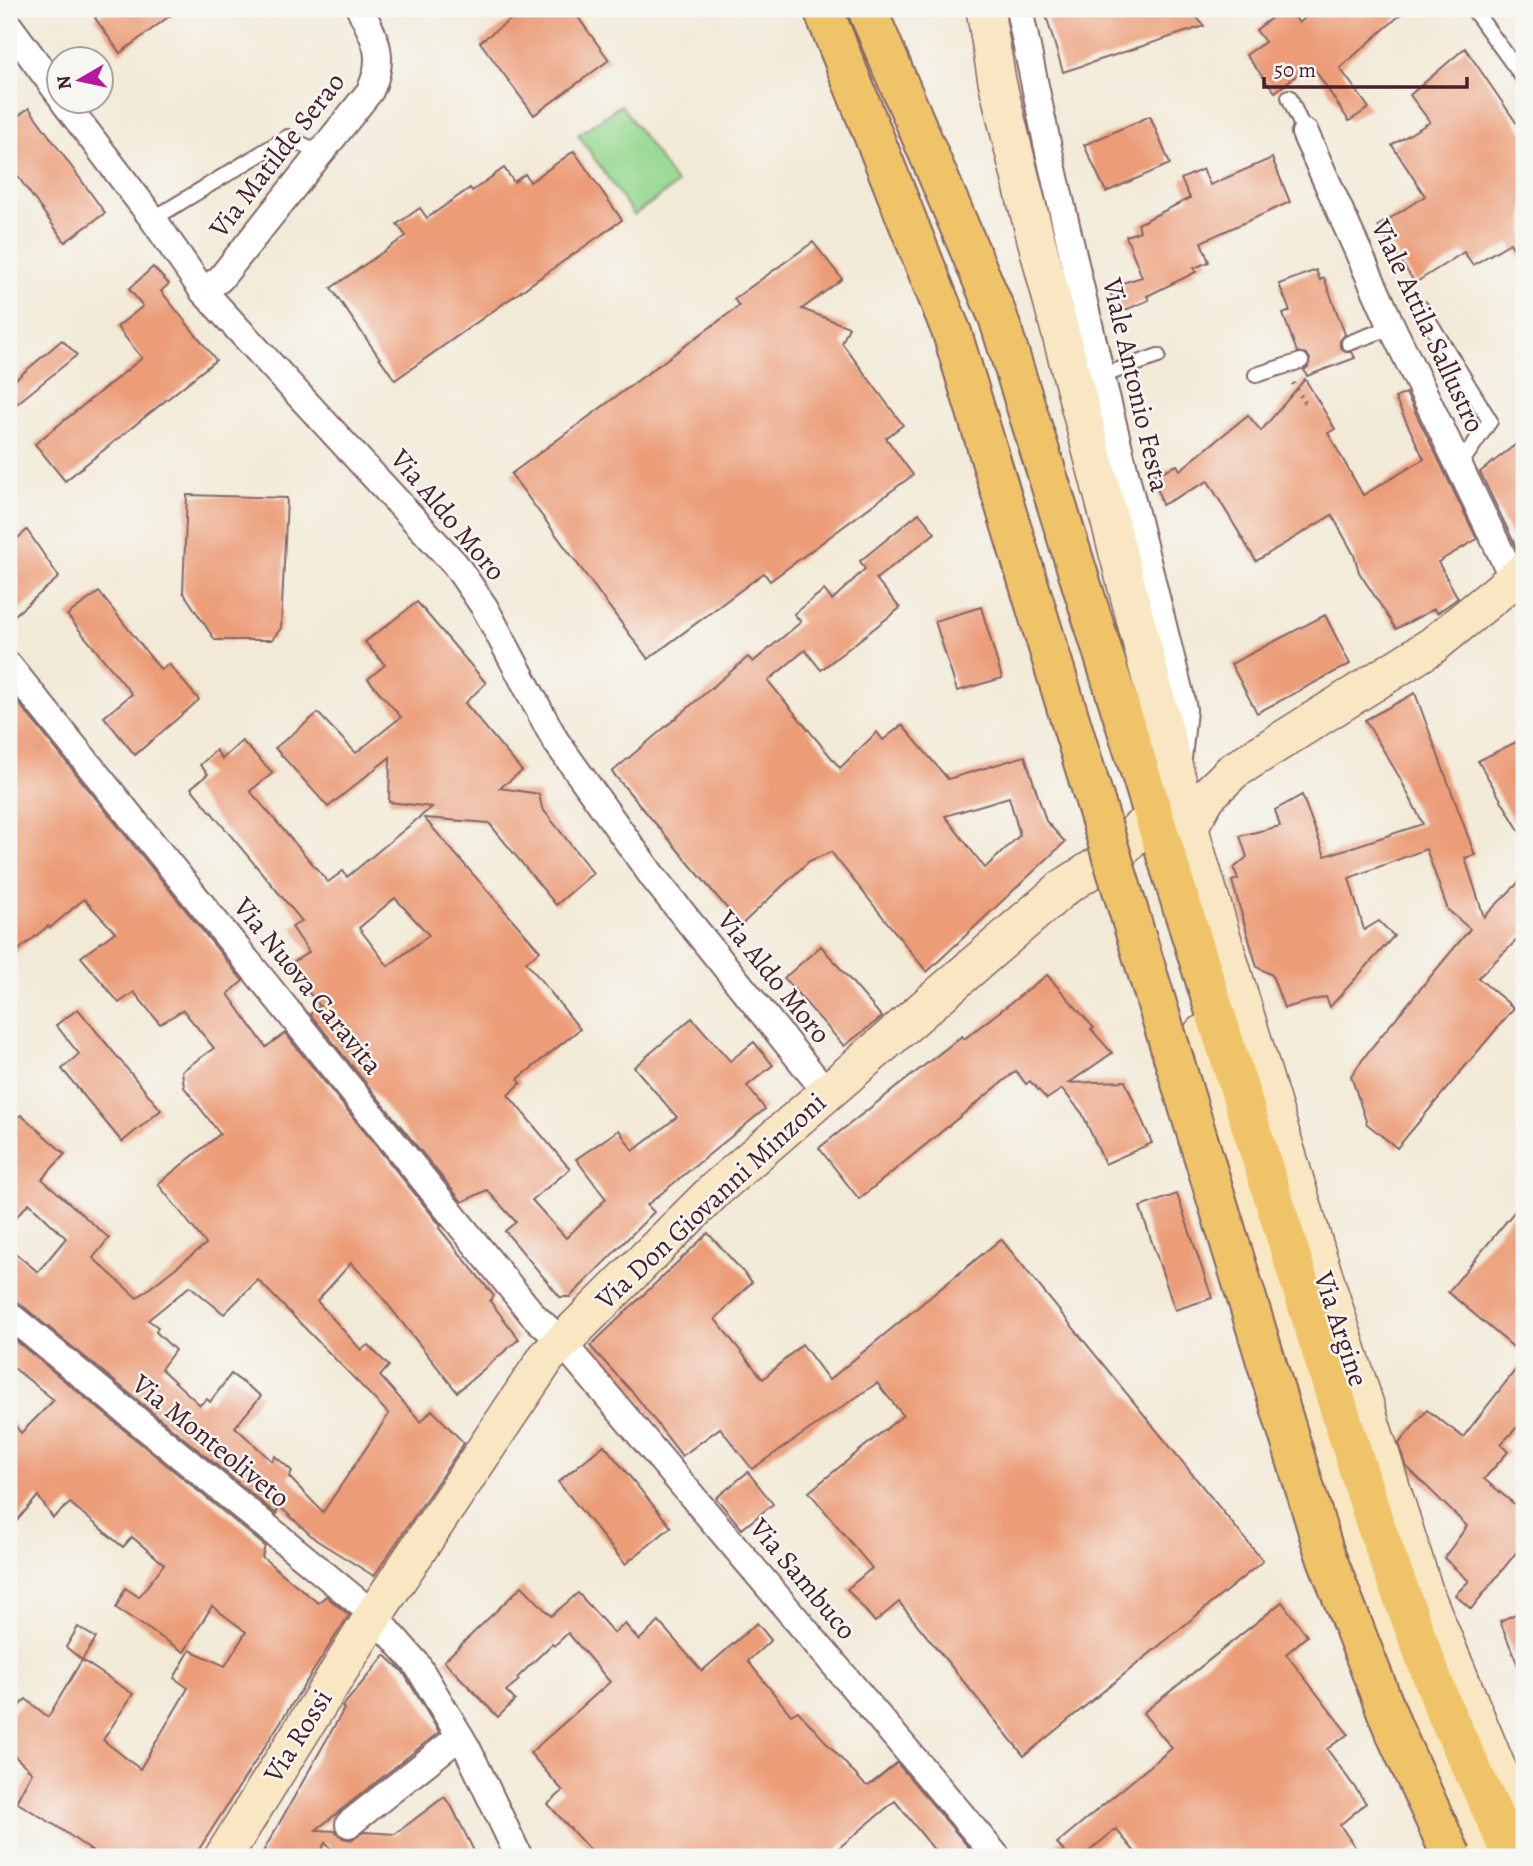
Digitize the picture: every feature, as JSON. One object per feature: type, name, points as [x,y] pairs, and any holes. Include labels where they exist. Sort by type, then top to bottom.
[{"type":"highway","points":[[823,9],[953,333],[1324,1552],[1393,1728],[1452,1857]]},
{"type":"highway","points":[[867,9],[998,317],[1376,1524],[1443,1707],[1513,1857]]},
{"type":"street","name":"Via Matilde Serao","points":[[203,290],[220,279],[370,91],[377,76],[379,59],[376,40],[360,9]]},
{"type":"street","points":[[857,9],[982,321],[1135,845],[1355,1529],[1421,1716],[1491,1857]]},
{"type":"street","name":"Via Argine","points":[[985,9],[997,81],[1025,197],[1189,827],[1318,1257],[1425,1594],[1497,1768],[1524,1821]]},
{"type":"street","name":"Viale Antonio Festa","points":[[1019,9],[1046,143],[1180,694],[1182,710],[1176,777]]},
{"type":"street","points":[[13,43],[46,80]]},
{"type":"street","name":"Via Aldo Moro","points":[[75,116],[203,290],[455,564],[485,608],[555,740],[653,877],[827,1094]]},
{"type":"street","name":"Viale Attila Sallustro","points":[[1306,133],[1392,327],[1459,467],[1519,575]]},
{"type":"street","points":[[1189,827],[1207,796],[1233,771],[1432,646],[1519,575]]},
{"type":"street","name":"Via Nuova Caravita","points":[[9,666],[533,1315],[561,1341]]},
{"type":"street","points":[[1176,777],[1233,771]]},
{"type":"street","name":"Via Don Giovanni Minzoni","points":[[374,1615],[547,1357],[561,1341],[716,1189],[1063,888],[1135,845]]},
{"type":"street","name":"Via Monteoliveto","points":[[15,1331],[374,1615],[416,1663],[460,1736],[519,1857]]},
{"type":"street","name":"Via Sambuco","points":[[561,1341],[997,1857]]},
{"type":"street","name":"Via Rossi","points":[[223,1857],[374,1615]]},
{"type":"street","points":[[349,1824],[460,1736]]},
{"type":"lane","points":[[1473,9],[1524,79]]},
{"type":"lane","name":"Viale Attila Sallustro","points":[[1289,97],[1306,133]]},
{"type":"lane","points":[[153,219],[288,137],[321,154]]},
{"type":"lane","points":[[1421,308],[1490,421],[1459,467]]},
{"type":"lane","points":[[1349,343],[1392,327]]},
{"type":"lane","points":[[1101,376],[1158,356]]},
{"type":"lane","points":[[1256,375],[1301,361]]},
{"type":"green space","points":[[621,105],[677,184],[634,215],[578,135]]},
{"type":"building","points":[[108,9],[179,9],[120,53],[95,18]]},
{"type":"building","points":[[525,9],[572,9],[609,60],[534,115],[480,42]]},
{"type":"building","points":[[1057,9],[1190,9],[1204,26],[1063,72],[1045,12]]},
{"type":"building","points":[[1283,9],[1289,9],[1299,23],[1316,9],[1407,9],[1340,68],[1369,108],[1349,121],[1311,64],[1275,92],[1246,55],[1265,42],[1256,30]]},
{"type":"building","points":[[1465,48],[1524,134],[1524,266],[1510,243],[1473,265],[1464,252],[1415,283],[1378,226],[1425,196],[1392,145],[1430,122],[1410,95]]},
{"type":"building","points":[[29,108],[105,213],[65,242],[9,164],[9,123]]},
{"type":"building","points":[[1150,116],[1170,164],[1106,192],[1084,145]]},
{"type":"building","points":[[574,151],[622,220],[395,380],[331,288],[406,236],[397,224],[420,208],[427,218],[504,168],[514,182],[525,174],[530,182]]},
{"type":"building","points":[[1272,158],[1290,202],[1201,242],[1209,262],[1194,268],[1196,272],[1147,296],[1149,300],[1116,314],[1109,287],[1142,277],[1126,236],[1140,231],[1138,224],[1190,198],[1181,179],[1203,169],[1210,185]]},
{"type":"building","points":[[813,242],[842,279],[802,309],[849,327],[842,343],[903,425],[886,438],[913,475],[770,581],[764,573],[648,659],[511,474],[739,306],[734,299]]},
{"type":"building","points":[[153,267],[169,284],[161,291],[216,360],[65,481],[35,444],[142,358],[117,327],[143,306],[129,289]]},
{"type":"building","points":[[1316,270],[1320,280],[1324,278],[1345,334],[1340,341],[1340,347],[1352,352],[1355,358],[1307,376],[1304,370],[1310,359],[1307,354],[1297,352],[1283,314],[1290,311],[1279,284]]},
{"type":"building","points":[[62,340],[77,355],[14,406],[9,401],[9,385]]},
{"type":"building","points":[[1305,379],[1335,429],[1328,433],[1363,495],[1424,459],[1395,398],[1406,393],[1477,539],[1438,562],[1458,598],[1437,613],[1434,609],[1396,629],[1359,572],[1354,555],[1332,515],[1256,561],[1208,481],[1162,505],[1154,475],[1177,465],[1180,470],[1248,415],[1261,431]]},
{"type":"building","points":[[1524,438],[1524,551],[1518,551],[1480,472]]},
{"type":"building","points":[[187,495],[287,498],[281,628],[272,640],[215,640],[183,592]]},
{"type":"building","points":[[919,513],[935,533],[876,579],[900,608],[821,670],[805,650],[768,681],[840,768],[877,732],[883,740],[902,725],[948,779],[1025,756],[1046,821],[1065,842],[927,972],[831,852],[809,861],[741,925],[612,772],[748,657],[753,662],[801,622],[794,614],[824,590],[832,600],[865,569],[860,561]],"holes":[[[1009,797],[1020,835],[985,868],[945,816]]]},
{"type":"building","points":[[27,530],[59,577],[9,620],[9,546]]},
{"type":"building","points":[[99,592],[161,670],[169,664],[199,700],[135,755],[104,717],[132,694],[67,615]]},
{"type":"building","points":[[417,602],[486,683],[465,703],[522,771],[500,788],[539,794],[542,808],[593,873],[556,905],[489,823],[424,818],[540,951],[526,962],[580,1029],[518,1079],[521,1083],[508,1095],[570,1169],[532,1200],[566,1238],[606,1199],[576,1159],[619,1130],[633,1151],[677,1117],[634,1067],[692,1018],[730,1061],[754,1042],[773,1065],[747,1086],[765,1109],[647,1205],[654,1212],[570,1297],[560,1297],[505,1231],[516,1222],[487,1190],[462,1202],[310,1014],[320,1006],[287,966],[309,952],[292,927],[302,921],[191,788],[208,774],[200,765],[216,750],[222,759],[242,741],[273,773],[250,791],[328,882],[343,871],[347,877],[432,807],[389,802],[390,757],[328,807],[275,748],[318,713],[356,753],[401,717],[368,679],[385,665],[365,642]],"holes":[[[395,898],[429,935],[388,966],[359,928]]]},
{"type":"building","points":[[981,607],[1002,678],[957,691],[935,621]]},
{"type":"building","points":[[1325,615],[1350,664],[1257,713],[1231,664]]},
{"type":"building","points":[[9,691],[243,981],[228,994],[266,1047],[285,1033],[441,1226],[439,1228],[494,1296],[490,1301],[519,1339],[457,1392],[374,1287],[351,1263],[317,1301],[361,1350],[368,1345],[389,1366],[380,1376],[421,1422],[432,1410],[464,1443],[374,1576],[316,1540],[279,1506],[276,1514],[19,1303],[9,1300],[9,1248],[38,1272],[66,1238],[29,1203],[9,1225],[9,1122],[21,1115],[65,1154],[42,1179],[109,1238],[93,1258],[137,1298],[206,1244],[158,1184],[220,1134],[184,1087],[182,1071],[214,1048],[183,1010],[160,1024],[134,992],[119,1003],[81,957],[115,932],[84,899],[9,958]],"holes":[[[258,1280],[389,1414],[323,1512],[289,1477],[292,1471],[275,1456],[272,1461],[235,1427],[261,1396],[231,1374],[210,1402],[207,1399],[200,1405],[161,1369],[175,1350],[156,1332],[158,1327],[148,1320],[190,1286],[224,1314]]]},
{"type":"building","points":[[1415,693],[1475,855],[1465,858],[1484,917],[1524,877],[1524,933],[1478,978],[1514,1008],[1397,1148],[1367,1124],[1351,1076],[1470,929],[1448,910],[1426,849],[1349,878],[1364,930],[1379,921],[1394,936],[1330,1007],[1326,997],[1284,1008],[1272,975],[1257,967],[1232,881],[1238,879],[1234,868],[1247,857],[1240,836],[1280,826],[1275,810],[1302,795],[1325,856],[1423,824],[1400,778],[1365,720]]},
{"type":"building","points":[[1524,738],[1524,839],[1478,761]]},
{"type":"building","points":[[821,946],[882,1017],[844,1046],[784,978]]},
{"type":"building","points":[[1047,975],[1094,1028],[1091,1029],[1112,1053],[1069,1083],[1125,1081],[1152,1143],[1105,1164],[1082,1113],[1062,1089],[1047,1099],[1030,1081],[1026,1084],[1016,1071],[859,1199],[819,1148],[962,1036],[964,1039]]},
{"type":"building","points":[[78,1009],[161,1110],[122,1142],[62,1069],[79,1054],[56,1025]]},
{"type":"building","points":[[1177,1194],[1212,1298],[1175,1310],[1140,1207]]},
{"type":"building","points":[[1524,1200],[1524,1356],[1448,1292]]},
{"type":"building","points":[[708,1233],[752,1282],[715,1319],[763,1379],[802,1344],[829,1380],[1001,1239],[1263,1561],[1024,1756],[899,1602],[875,1622],[847,1589],[872,1568],[809,1492],[903,1415],[877,1383],[752,1469],[720,1428],[682,1456],[635,1395],[590,1346]]},
{"type":"building","points":[[9,1335],[265,1546],[262,1557],[318,1603],[326,1596],[349,1615],[194,1857],[100,1857],[16,1802],[32,1772],[9,1751],[9,1716],[26,1699],[48,1717],[82,1660],[133,1694],[103,1740],[140,1769],[188,1688],[174,1678],[190,1650],[225,1666],[246,1632],[212,1606],[184,1652],[116,1608],[125,1588],[139,1597],[164,1564],[132,1537],[123,1547],[70,1503],[53,1518],[38,1496],[9,1530],[9,1418],[21,1433],[54,1400],[9,1364]]},
{"type":"building","points":[[1524,1359],[1524,1420],[1501,1444],[1508,1452],[1484,1479],[1524,1512],[1524,1543],[1471,1609],[1455,1595],[1469,1581],[1444,1558],[1467,1526],[1406,1466],[1399,1443],[1427,1410],[1463,1437]]},
{"type":"building","points":[[604,1445],[671,1527],[625,1564],[558,1482]]},
{"type":"building","points":[[748,1472],[773,1504],[742,1529],[716,1498]]},
{"type":"building","points":[[522,1586],[551,1616],[578,1593],[614,1633],[625,1624],[639,1640],[659,1622],[702,1671],[757,1623],[771,1640],[748,1661],[791,1715],[798,1711],[868,1786],[897,1763],[977,1857],[940,1857],[895,1801],[828,1857],[596,1857],[548,1804],[563,1791],[530,1753],[610,1682],[568,1633],[554,1646],[552,1644],[506,1691],[515,1700],[498,1717],[444,1661]]},
{"type":"building","points":[[1282,1602],[1307,1636],[1286,1654],[1348,1734],[1327,1749],[1366,1803],[1340,1825],[1355,1847],[1341,1857],[1139,1857],[1116,1829],[1082,1857],[1069,1857],[1057,1843],[1172,1748],[1143,1713]]},
{"type":"building","points":[[1524,1610],[1524,1677],[1523,1678],[1500,1621]]},
{"type":"building","points":[[78,1627],[96,1638],[82,1660],[66,1647]]},
{"type":"building","points":[[385,1655],[403,1672],[439,1732],[316,1830],[335,1831],[343,1838],[351,1840],[364,1832],[395,1834],[444,1797],[452,1807],[477,1857],[339,1857],[325,1843],[317,1857],[260,1857],[344,1709],[342,1707]]}]
